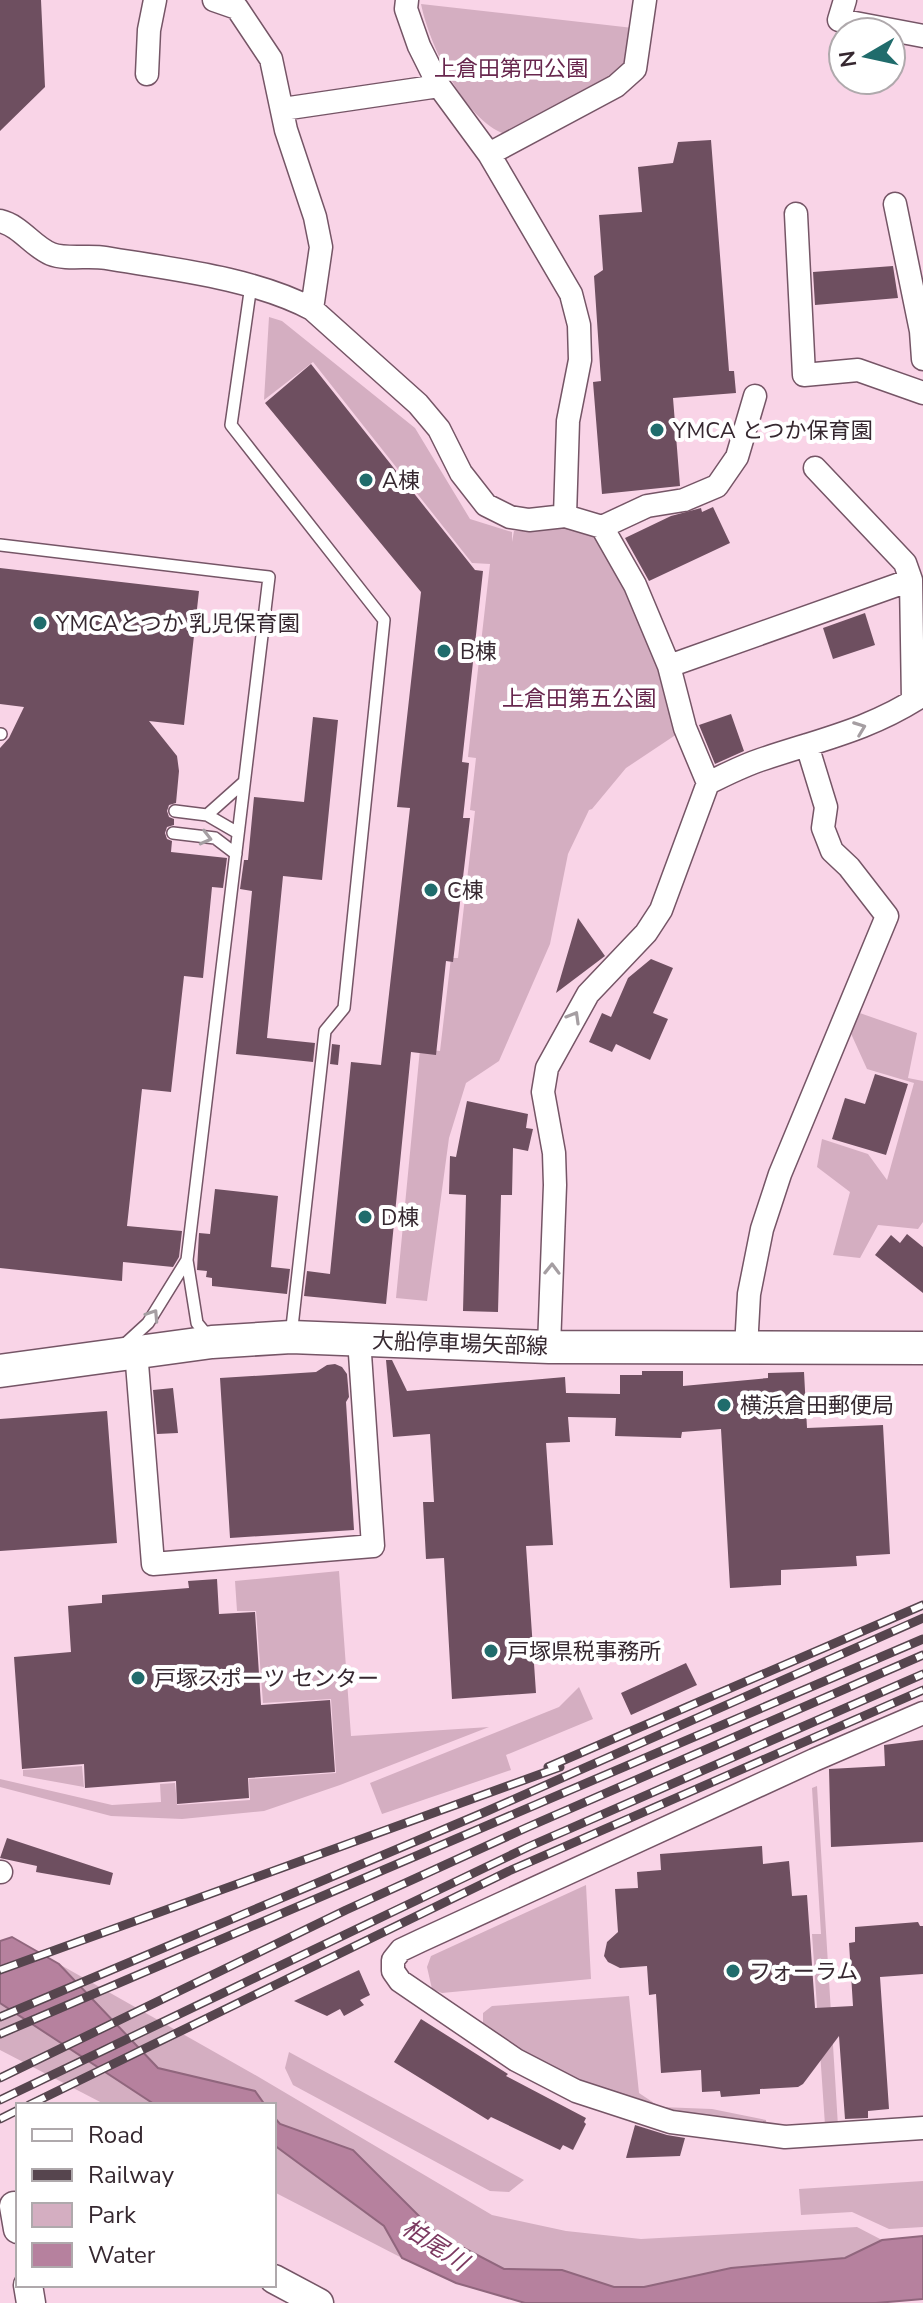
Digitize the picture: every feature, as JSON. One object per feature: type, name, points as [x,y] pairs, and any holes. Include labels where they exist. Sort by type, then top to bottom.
[{"type":"main road","name":"大船停車場矢部線","points":[[0,1371],[212,1342],[291,1337],[549,1347],[923,1348]]},
{"type":"street","points":[[147,74],[149,30],[155,0]]},
{"type":"street","points":[[214,0],[237,4],[271,59],[286,130],[315,217],[321,247],[312,309]]},
{"type":"street","points":[[407,0],[406,9],[419,46],[439,86],[489,154],[571,294],[579,325],[580,360],[568,421],[565,516]]},
{"type":"street","points":[[489,154],[616,86],[635,69],[645,0]]},
{"type":"street","points":[[845,0],[839,20],[923,36]]},
{"type":"street","points":[[283,109],[439,86]]},
{"type":"street","points":[[895,204],[921,331],[923,359]]},
{"type":"street","points":[[796,214],[804,375],[858,370],[923,393]]},
{"type":"street","points":[[0,221],[10,224],[51,254],[102,257],[251,285],[292,298],[312,309],[418,404],[439,429],[461,473],[486,505],[510,517],[529,520],[565,516],[602,527],[647,506],[684,500],[717,486],[737,457],[755,396]]},
{"type":"street","points":[[708,783],[756,761],[889,717],[918,698],[911,580],[905,563],[815,468]]},
{"type":"street","points":[[549,1347],[555,1185],[554,1153],[543,1092],[547,1068],[588,994],[646,933],[661,910],[708,783],[685,728],[669,666],[635,585],[602,527]]},
{"type":"street","points":[[669,666],[911,580]]},
{"type":"street","points":[[746,1348],[749,1294],[762,1229],[775,1188],[887,916],[849,867],[832,851],[823,828],[826,807],[807,745]]},
{"type":"street","points":[[136,1351],[153,1564],[373,1546],[359,1339]]},
{"type":"street","points":[[923,1713],[420,1941],[401,1950],[393,1960],[393,1971],[400,1981],[516,2060],[576,2091],[671,2122],[785,2137],[923,2128]]},
{"type":"street","points":[[276,2280],[319,2303]]},
{"type":"lane","points":[[251,285],[231,425],[384,620],[344,1008],[325,1031],[291,1337]]},
{"type":"lane","points":[[0,545],[269,577],[187,1260],[197,1323],[212,1342]]},
{"type":"lane","points":[[207,815],[244,782]]},
{"type":"lane","points":[[175,811],[207,815],[238,833]]},
{"type":"lane","points":[[173,833],[215,838],[236,854]]},
{"type":"lane","points":[[104,1356],[130,1342],[148,1323],[187,1260]]},
{"type":"green space","name":"上倉田第四公園","points":[[421,4],[633,28],[628,63],[606,82],[505,134],[476,114],[463,98],[432,39]]},
{"type":"green space","name":"上倉田第五公園","points":[[269,317],[282,321],[415,428],[470,519],[512,532],[512,542],[514,531],[567,528],[594,536],[628,589],[659,669],[677,734],[626,768],[589,810],[568,854],[550,944],[499,1061],[466,1083],[449,1138],[427,1301],[396,1298],[420,1049],[440,1051],[451,958],[458,958],[475,811],[470,810],[476,758],[468,757],[490,564],[472,563],[313,362],[264,400]]},
{"type":"green space","points":[[854,1011],[917,1033],[908,1078],[923,1081],[923,1222],[918,1229],[878,1225],[860,1258],[833,1255],[850,1192],[817,1167],[822,1139],[868,1154],[887,1180],[914,1083],[867,1069],[848,1027]]},
{"type":"green space","points":[[339,1571],[351,1736],[489,1727],[264,1811],[182,1819],[111,1816],[0,1787],[0,1779],[112,1805],[161,1802],[160,1784],[175,1783],[177,1805],[250,1800],[249,1779],[336,1773],[331,1699],[263,1703],[256,1611],[237,1611],[235,1581]]},
{"type":"green space","points":[[579,1687],[593,1719],[506,1755],[511,1770],[382,1814],[370,1783],[559,1707]]},
{"type":"green space","points":[[82,1766],[84,1787],[23,1776],[23,1770]]},
{"type":"green space","points":[[817,1786],[838,2126],[825,2125],[812,1934],[821,1934],[812,1788]]},
{"type":"green space","points":[[586,1885],[591,1979],[442,1993],[432,1989],[427,1967],[431,1956]]},
{"type":"green space","points":[[59,1964],[257,2076],[492,2215],[566,2231],[641,2239],[857,2227],[882,2240],[845,2258],[731,2268],[644,2287],[614,2287],[562,2270],[504,2269],[437,2234],[353,2150],[280,2124],[276,2119],[276,2103],[263,2103],[255,2092],[158,2068]]},
{"type":"green space","points":[[629,1996],[639,2093],[660,2107],[712,2109],[766,2120],[766,2128],[674,2117],[598,2092],[531,2058],[483,2024],[483,2013],[492,2006]]},
{"type":"green space","points":[[0,2003],[152,2103],[102,2103],[0,2050]]},
{"type":"green space","points":[[289,2052],[524,2180],[509,2192],[490,2191],[293,2085],[285,2068]]},
{"type":"green space","points":[[276,2146],[384,2226],[402,2258],[276,2193]]},
{"type":"green space","points":[[923,2181],[923,2227],[889,2229],[852,2212],[801,2215],[799,2189]]},
{"type":"water","points":[[12,1937],[59,1964],[158,2068],[255,2091],[264,2103],[152,2103],[0,2003],[0,1941]]},
{"type":"water","name":"柏尾川","points":[[276,2119],[280,2124],[353,2150],[437,2234],[504,2269],[562,2270],[614,2287],[644,2287],[731,2268],[845,2258],[882,2240],[923,2236],[923,2299],[876,2303],[525,2303],[456,2283],[402,2258],[384,2226],[276,2146]]},
{"type":"building","points":[[0,0],[41,0],[45,87],[0,131]]},
{"type":"building","points":[[711,140],[729,371],[734,371],[736,393],[673,398],[680,486],[602,494],[593,382],[601,381],[594,276],[603,270],[599,215],[642,212],[638,167],[673,163],[678,142]]},
{"type":"building","points":[[893,266],[898,298],[815,305],[813,272]]},
{"type":"building","points":[[311,364],[475,570],[483,571],[462,762],[469,763],[463,818],[470,818],[453,962],[446,961],[436,1055],[411,1052],[386,1304],[304,1296],[307,1271],[330,1274],[351,1062],[381,1065],[410,808],[397,807],[421,592],[265,403]]},
{"type":"building","points":[[713,507],[730,543],[649,581],[625,538],[671,516],[701,508],[702,512]]},
{"type":"building","points":[[0,568],[199,591],[184,725],[149,721],[177,756],[176,803],[169,805],[167,811],[169,817],[174,819],[174,825],[167,827],[165,833],[167,839],[172,841],[171,852],[227,858],[223,888],[212,887],[203,978],[184,976],[171,1092],[142,1089],[127,1226],[182,1231],[179,1257],[173,1267],[123,1262],[122,1281],[0,1268],[0,748],[9,738],[24,707],[0,704]]},
{"type":"building","points":[[865,613],[875,645],[833,659],[823,628]]},
{"type":"building","points":[[731,714],[744,751],[715,764],[699,725]]},
{"type":"building","points":[[313,717],[338,720],[322,880],[283,876],[267,1038],[315,1043],[313,1062],[236,1054],[252,891],[240,889],[244,860],[248,860],[254,797],[304,802]]},
{"type":"building","points":[[578,918],[605,956],[556,993]]},
{"type":"building","points":[[651,959],[673,968],[653,1013],[668,1019],[650,1060],[616,1044],[612,1052],[589,1042],[602,1013],[611,1017],[628,978]]},
{"type":"building","points":[[332,1044],[340,1045],[338,1065],[330,1064]]},
{"type":"building","points":[[875,1074],[908,1084],[886,1155],[832,1139],[845,1098],[865,1104]]},
{"type":"building","points":[[467,1101],[528,1114],[526,1128],[533,1129],[528,1151],[513,1148],[512,1195],[501,1195],[498,1312],[463,1311],[466,1195],[449,1194],[450,1156],[456,1157]]},
{"type":"building","points":[[215,1189],[278,1196],[271,1267],[290,1269],[287,1294],[212,1286],[212,1278],[206,1277],[207,1271],[197,1270],[199,1233],[210,1234]]},
{"type":"building","points":[[907,1234],[923,1247],[923,1293],[875,1255],[891,1235],[900,1243]]},
{"type":"building","points":[[386,1360],[392,1360],[407,1391],[565,1377],[566,1393],[620,1394],[620,1375],[642,1375],[642,1371],[683,1371],[683,1386],[768,1378],[768,1373],[804,1372],[807,1428],[883,1425],[890,1554],[856,1556],[857,1566],[781,1570],[781,1585],[730,1588],[721,1429],[682,1432],[681,1438],[615,1436],[616,1418],[568,1417],[570,1442],[546,1443],[553,1545],[526,1546],[536,1693],[452,1699],[444,1558],[426,1559],[423,1502],[434,1502],[430,1434],[393,1437]]},
{"type":"building","points":[[335,1364],[347,1374],[354,1530],[230,1538],[220,1378],[316,1372]]},
{"type":"building","points":[[173,1388],[178,1433],[157,1434],[153,1390]]},
{"type":"building","points":[[107,1411],[117,1543],[0,1551],[0,1419]]},
{"type":"building","name":"戸塚スポーツ センター","points":[[217,1579],[219,1614],[255,1612],[261,1705],[330,1700],[335,1772],[248,1778],[249,1798],[177,1804],[176,1781],[85,1788],[84,1764],[22,1769],[14,1657],[71,1652],[68,1606],[102,1603],[102,1595],[189,1588],[188,1581]]},
{"type":"building","points":[[686,1663],[697,1685],[631,1715],[621,1693]]},
{"type":"building","points":[[923,1740],[923,1842],[831,1847],[829,1769],[885,1766],[884,1745]]},
{"type":"building","points":[[7,1838],[113,1873],[110,1885],[36,1872],[37,1866],[0,1858]]},
{"type":"building","name":"フォーラム","points":[[762,1846],[763,1864],[789,1861],[792,1896],[807,1895],[815,2008],[853,2006],[849,1943],[855,1942],[855,1927],[918,1922],[923,1926],[923,1974],[880,1977],[889,2109],[868,2111],[868,2118],[845,2119],[839,2036],[798,2087],[760,2089],[760,2094],[721,2097],[720,2091],[702,2092],[701,2070],[661,2073],[656,1994],[649,1995],[647,1966],[620,1968],[604,1956],[607,1942],[618,1932],[615,1889],[638,1888],[637,1872],[661,1870],[660,1854]]},
{"type":"building","points":[[359,1970],[370,1995],[360,2000],[364,2005],[344,2016],[340,2009],[327,2016],[294,2001]]},
{"type":"building","points":[[421,2019],[508,2074],[506,2076],[586,2118],[573,2150],[563,2145],[560,2150],[491,2117],[488,2120],[394,2062]]},
{"type":"building","points":[[635,2125],[685,2138],[680,2156],[626,2158]]},
{"type":"railway","points":[[548,1767],[923,1605]]},
{"type":"railway","points":[[0,2017],[485,1812],[923,1618]]},
{"type":"railway","points":[[0,2034],[923,1639]]},
{"type":"railway","points":[[0,2078],[346,1910],[923,1655]]},
{"type":"railway","points":[[0,2100],[528,1847],[923,1674]]},
{"type":"railway","points":[[33,2103],[509,1871],[923,1690]]},
{"type":"railway","points":[[0,1970],[560,1767]]},
{"type":"railway","points":[[0,2119],[16,2111]]},
{"type":"place","name":"YMCA とつか保育園","points":[[657,430]]},
{"type":"place","name":"A棟","points":[[366,480]]},
{"type":"place","name":"YMCAとつか 乳児保育園","points":[[40,623]]},
{"type":"place","name":"B棟","points":[[444,651]]},
{"type":"place","name":"C棟","points":[[431,890]]},
{"type":"place","name":"D棟","points":[[365,1217]]},
{"type":"place","name":"横浜倉田郵便局","points":[[724,1405]]},
{"type":"place","name":"戸塚県税事務所","points":[[491,1651]]},
{"type":"place","name":"戸塚スポーツ センター","points":[[138,1678]]},
{"type":"place","name":"フォーラム","points":[[733,1971]]}]
